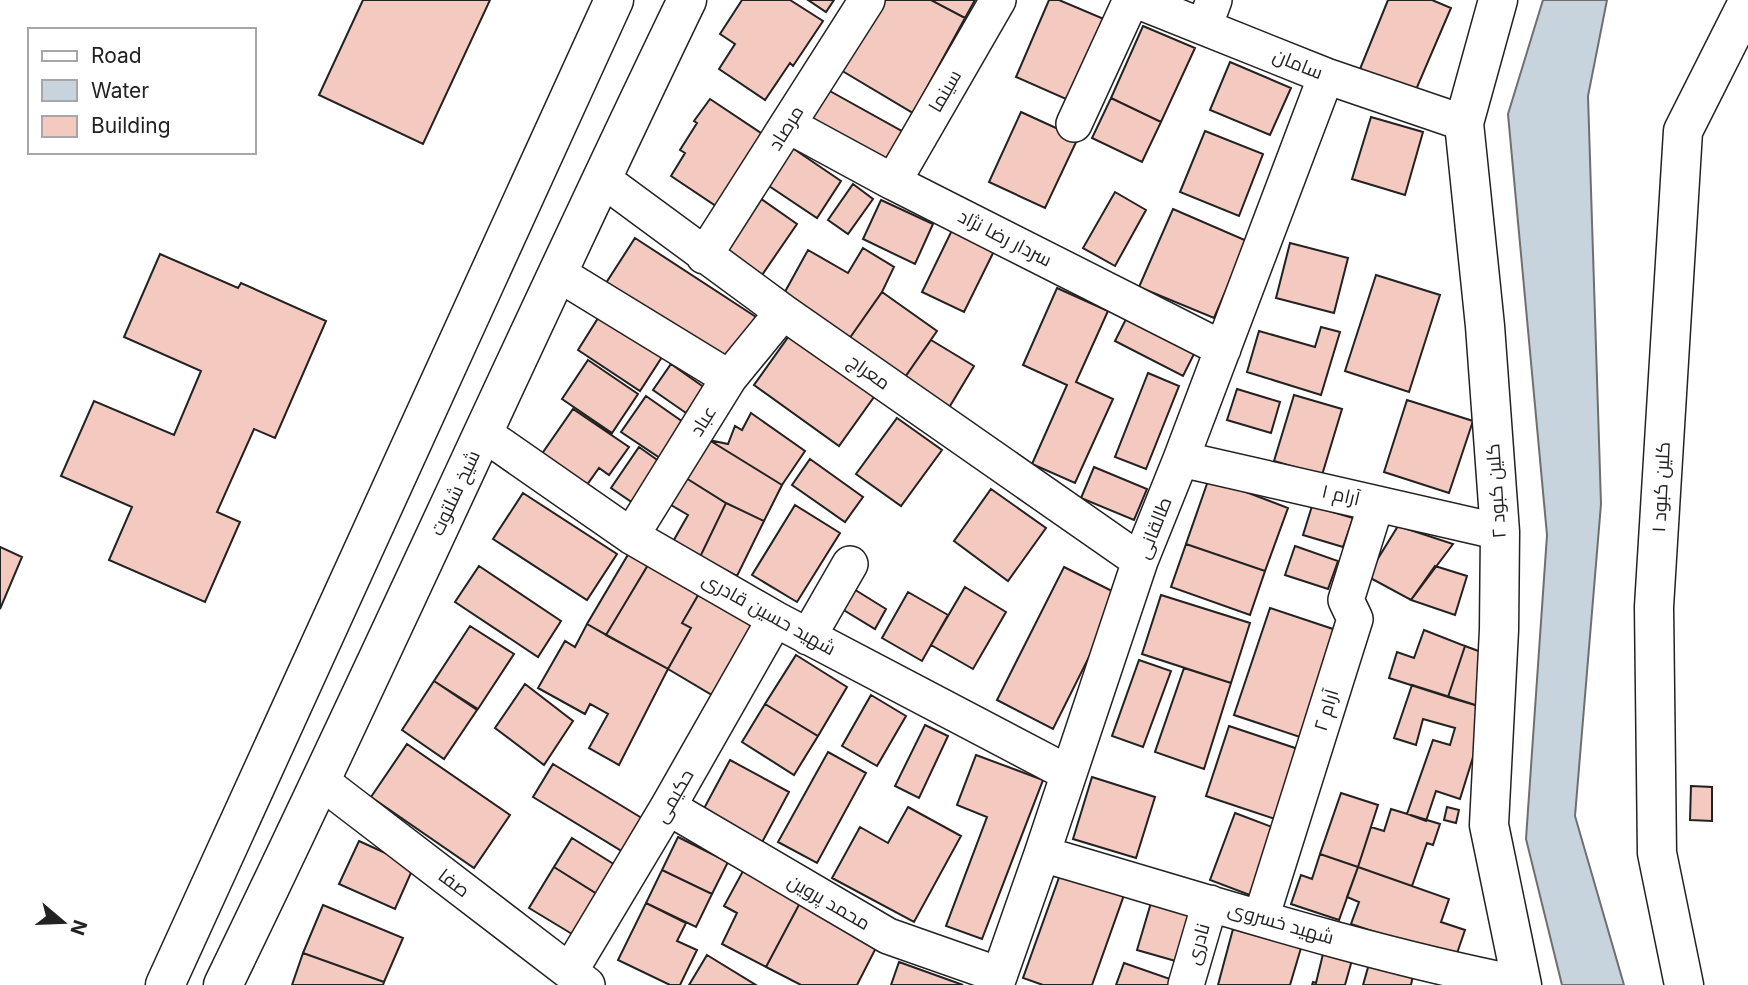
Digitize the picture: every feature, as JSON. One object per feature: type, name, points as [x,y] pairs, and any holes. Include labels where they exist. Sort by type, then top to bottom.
[{"type":"main road","points":[[165,985],[614,0]]},
{"type":"main road","name":"شیخ شلتوت","points":[[223,985],[322,782],[559,274],[601,178],[687,0]]},
{"type":"main road","name":"کلین کبود ۲","points":[[1498,0],[1464,122],[1485,326],[1500,531],[1499,630],[1489,825],[1522,985]]},
{"type":"main road","name":"کلین کبود ۱","points":[[1685,985],[1657,853],[1654,620],[1683,131],[1748,2]]},
{"type":"street","name":"مرصاد","points":[[704,256],[867,0]]},
{"type":"street","name":"سینما","points":[[893,182],[998,0]]},
{"type":"street","name":"سامان","points":[[1133,0],[1209,13],[1326,76],[1464,122]]},
{"type":"street","points":[[1074,124],[1133,0]]},
{"type":"street","name":"طالقانی","points":[[997,980],[1140,561],[1326,76]]},
{"type":"street","name":"سردار رضا نژاد","points":[[789,125],[893,182],[1223,349]]},
{"type":"street","name":"معراج","points":[[601,178],[704,256],[1140,561]]},
{"type":"street","points":[[559,274],[729,378]]},
{"type":"street","name":"عباد","points":[[631,536],[729,378],[783,312]]},
{"type":"street","name":"شهید حسین قادری","points":[[483,433],[631,536],[808,637],[1068,773]]},
{"type":"street","name":"آرام ۱","points":[[1181,459],[1500,531]]},
{"type":"street","name":"آرام ۲","points":[[1261,918],[1354,620],[1346,600],[1376,504]]},
{"type":"street","points":[[808,637],[850,564]]},
{"type":"street","name":"حکیمی","points":[[578,978],[668,807],[775,619]]},
{"type":"street","name":"صفا","points":[[322,782],[578,978]]},
{"type":"street","name":"محمد پروین","points":[[668,807],[888,936],[997,980]]},
{"type":"street","name":"شهید خسروی","points":[[1042,854],[1261,918],[1460,972],[1522,985]]},
{"type":"street","name":"نادری","points":[[1186,985],[1210,903]]},
{"type":"water","points":[[1543,0],[1607,0],[1588,96],[1601,504],[1575,816],[1624,985],[1562,985],[1526,839],[1547,535],[1508,114]]},
{"type":"building","points":[[363,0],[490,0],[423,144],[319,95]]},
{"type":"building","points":[[742,0],[790,0],[823,21],[793,66],[790,63],[765,100],[719,69],[735,44],[720,34]]},
{"type":"building","points":[[808,0],[834,0],[826,12]]},
{"type":"building","points":[[879,0],[931,0],[965,18],[913,113],[839,69]]},
{"type":"building","points":[[931,0],[975,0],[965,18]]},
{"type":"building","points":[[1049,0],[1059,0],[1111,22],[1075,103],[1016,77]]},
{"type":"building","points":[[1388,0],[1432,0],[1451,8],[1415,92],[1360,69]]},
{"type":"building","points":[[1143,26],[1195,48],[1161,122],[1111,98]]},
{"type":"building","points":[[1230,62],[1291,88],[1270,135],[1210,110]]},
{"type":"building","points":[[828,90],[907,134],[888,168],[809,124]]},
{"type":"building","points":[[1111,98],[1161,122],[1142,162],[1092,138]]},
{"type":"building","points":[[710,99],[767,137],[719,208],[671,176],[685,153],[680,150],[697,123],[694,121]]},
{"type":"building","points":[[1021,112],[1078,138],[1045,208],[989,182]]},
{"type":"building","points":[[1371,117],[1423,132],[1405,195],[1352,179]]},
{"type":"building","points":[[1205,131],[1263,154],[1239,216],[1180,192]]},
{"type":"building","points":[[788,145],[841,181],[817,218],[763,182]]},
{"type":"building","points":[[853,184],[873,199],[848,234],[828,220]]},
{"type":"building","points":[[1115,192],[1146,210],[1115,266],[1083,248]]},
{"type":"building","points":[[754,194],[797,224],[762,275],[719,246]]},
{"type":"building","points":[[881,200],[933,224],[915,264],[863,239]]},
{"type":"building","points":[[1173,209],[1247,241],[1214,318],[1139,287]]},
{"type":"building","points":[[955,224],[997,245],[964,312],[922,292]]},
{"type":"building","points":[[635,238],[756,317],[727,362],[606,283]]},
{"type":"building","points":[[1290,243],[1348,258],[1334,313],[1276,298]]},
{"type":"building","points":[[863,248],[894,267],[882,292],[847,342],[781,299],[808,250],[848,273]]},
{"type":"building","points":[[160,254],[238,288],[241,283],[326,321],[275,438],[254,429],[217,512],[240,522],[205,602],[109,560],[132,507],[61,476],[94,401],[174,435],[201,371],[124,337]]},
{"type":"building","points":[[1376,275],[1440,295],[1409,392],[1345,371]]},
{"type":"building","points":[[1057,288],[1108,311],[1076,382],[1113,399],[1075,483],[1032,464],[1067,385],[1023,365]]},
{"type":"building","points":[[882,292],[937,331],[903,380],[847,342]]},
{"type":"building","points":[[1129,313],[1197,348],[1183,376],[1115,341]]},
{"type":"building","points":[[600,315],[662,357],[640,391],[578,350]]},
{"type":"building","points":[[1321,327],[1340,332],[1321,395],[1247,372],[1259,331],[1315,347]]},
{"type":"building","points":[[789,336],[874,397],[839,446],[754,385]]},
{"type":"building","points":[[931,340],[974,366],[947,411],[903,380]]},
{"type":"building","points":[[588,360],[638,394],[612,433],[562,399]]},
{"type":"building","points":[[671,364],[705,388],[686,413],[653,390]]},
{"type":"building","points":[[1148,373],[1179,386],[1146,469],[1115,457]]},
{"type":"building","points":[[1237,389],[1280,402],[1271,433],[1227,420]]},
{"type":"building","points":[[1294,395],[1342,409],[1322,475],[1274,461]]},
{"type":"building","points":[[646,396],[693,429],[669,464],[621,432]]},
{"type":"building","points":[[1407,400],[1473,421],[1449,493],[1384,472]]},
{"type":"building","points":[[573,409],[629,447],[609,475],[599,468],[584,489],[539,458]]},
{"type":"building","points":[[751,413],[805,451],[782,485],[709,440],[728,444],[735,426],[742,430]]},
{"type":"building","points":[[897,418],[942,450],[901,506],[856,474]]},
{"type":"building","points":[[709,440],[782,485],[764,521],[726,503],[686,478]]},
{"type":"building","points":[[639,447],[663,464],[636,505],[611,488]]},
{"type":"building","points":[[810,459],[863,497],[845,522],[792,485]]},
{"type":"building","points":[[1094,467],[1147,489],[1134,520],[1081,498]]},
{"type":"building","points":[[686,478],[726,503],[700,557],[671,545],[688,515],[671,505]]},
{"type":"building","points":[[1209,478],[1288,508],[1265,571],[1186,544]]},
{"type":"building","points":[[991,489],[1046,528],[1008,581],[954,541]]},
{"type":"building","points":[[523,493],[617,554],[587,600],[493,539]]},
{"type":"building","points":[[726,503],[764,521],[737,576],[700,557]]},
{"type":"building","points":[[795,505],[840,533],[797,602],[752,575]]},
{"type":"building","points":[[1312,506],[1353,518],[1343,547],[1303,535]]},
{"type":"building","points":[[1398,526],[1453,544],[1411,600],[1363,574],[1369,558],[1377,560]]},
{"type":"building","points":[[1186,544],[1265,571],[1250,615],[1171,587]]},
{"type":"building","points":[[1295,546],[1338,561],[1328,589],[1285,575]]},
{"type":"building","points":[[0,547],[22,557],[0,609]]},
{"type":"building","points":[[629,553],[648,565],[606,635],[587,624]]},
{"type":"building","points":[[648,565],[665,576],[668,571],[701,590],[682,623],[691,628],[668,669],[606,635]]},
{"type":"building","points":[[479,566],[561,621],[538,657],[455,602]]},
{"type":"building","points":[[1435,566],[1467,576],[1455,615],[1411,600]]},
{"type":"building","points":[[1064,567],[1120,595],[1053,729],[997,700]]},
{"type":"building","points":[[849,586],[886,609],[875,629],[837,606]]},
{"type":"building","points":[[965,587],[1006,612],[973,669],[931,645]]},
{"type":"building","points":[[701,590],[754,621],[712,695],[668,669],[691,628],[682,623]]},
{"type":"building","points":[[908,592],[948,615],[922,661],[882,638]]},
{"type":"building","points":[[1161,595],[1250,623],[1231,683],[1142,654]]},
{"type":"building","points":[[1270,608],[1339,631],[1303,738],[1234,715]]},
{"type":"building","points":[[587,624],[668,669],[619,765],[589,748],[608,714],[590,704],[585,714],[538,688],[565,641],[575,647]]},
{"type":"building","points":[[470,626],[514,654],[478,709],[434,681]]},
{"type":"building","points":[[1424,630],[1465,646],[1448,697],[1389,678],[1397,652],[1414,658]]},
{"type":"building","points":[[1465,646],[1492,656],[1488,709],[1448,697]]},
{"type":"building","points":[[796,655],[847,687],[818,736],[765,704]]},
{"type":"building","points":[[1139,660],[1171,671],[1143,747],[1112,736]]},
{"type":"building","points":[[1184,668],[1231,683],[1204,769],[1155,752]]},
{"type":"building","points":[[434,681],[477,710],[444,759],[402,730]]},
{"type":"building","points":[[525,684],[573,721],[544,765],[495,728]]},
{"type":"building","points":[[1412,685],[1488,709],[1460,799],[1436,791],[1426,821],[1407,814],[1433,740],[1450,745],[1455,728],[1423,719],[1416,745],[1394,738]]},
{"type":"building","points":[[871,695],[906,716],[877,766],[842,746]]},
{"type":"building","points":[[765,704],[818,736],[794,775],[742,742]]},
{"type":"building","points":[[925,725],[948,736],[919,798],[895,786]]},
{"type":"building","points":[[1229,726],[1301,750],[1278,820],[1206,796]]},
{"type":"building","points":[[407,744],[510,815],[474,868],[371,797]]},
{"type":"building","points":[[828,752],[866,773],[817,863],[778,842]]},
{"type":"building","points":[[976,755],[1043,780],[982,939],[946,926],[987,817],[957,805]]},
{"type":"building","points":[[730,760],[789,792],[760,846],[701,814]]},
{"type":"building","points":[[553,764],[645,820],[625,853],[533,797]]},
{"type":"building","points":[[1092,777],[1155,797],[1136,858],[1073,839]]},
{"type":"building","points":[[1691,786],[1712,787],[1712,821],[1690,820]]},
{"type":"building","points":[[1341,793],[1378,805],[1358,867],[1320,854]]},
{"type":"building","points":[[908,807],[961,836],[914,922],[832,878],[860,827],[888,843]]},
{"type":"building","points":[[1447,807],[1459,810],[1456,823],[1444,820]]},
{"type":"building","points":[[1391,809],[1440,824],[1433,845],[1427,843],[1412,886],[1358,867],[1371,827],[1384,831]]},
{"type":"building","points":[[1235,813],[1280,830],[1255,897],[1210,880]]},
{"type":"building","points":[[678,837],[728,862],[712,894],[662,870]]},
{"type":"building","points":[[572,838],[620,868],[602,897],[554,867]]},
{"type":"building","points":[[359,841],[414,866],[395,909],[339,884]]},
{"type":"building","points":[[1320,854],[1358,867],[1339,920],[1291,904],[1301,875],[1312,879]]},
{"type":"building","points":[[554,867],[602,897],[577,937],[529,908]]},
{"type":"building","points":[[1358,867],[1449,899],[1441,922],[1465,930],[1455,959],[1351,924],[1359,902],[1347,897]]},
{"type":"building","points":[[662,870],[712,894],[696,927],[646,903]]},
{"type":"building","points":[[743,871],[801,901],[766,967],[722,944],[737,913],[724,906]]},
{"type":"building","points":[[1061,872],[1124,895],[1092,985],[1043,985],[1023,978]]},
{"type":"building","points":[[1153,896],[1194,908],[1179,962],[1137,950]]},
{"type":"building","points":[[801,901],[879,942],[857,985],[801,985],[766,967]]},
{"type":"building","points":[[646,903],[686,923],[677,941],[697,950],[680,985],[670,985],[618,960]]},
{"type":"building","points":[[323,905],[403,938],[384,982],[303,953]]},
{"type":"building","points":[[1233,929],[1301,948],[1290,985],[1218,985]]},
{"type":"building","points":[[303,953],[384,982],[383,985],[292,985]]},
{"type":"building","points":[[1354,953],[1345,985],[1312,985],[1313,982],[1316,983],[1323,954]]},
{"type":"building","points":[[707,955],[756,985],[689,985]]},
{"type":"building","points":[[899,962],[963,985],[891,985]]},
{"type":"building","points":[[1124,963],[1173,980],[1171,985],[1116,985]]},
{"type":"building","points":[[1369,964],[1413,975],[1411,985],[1363,985]]}]
